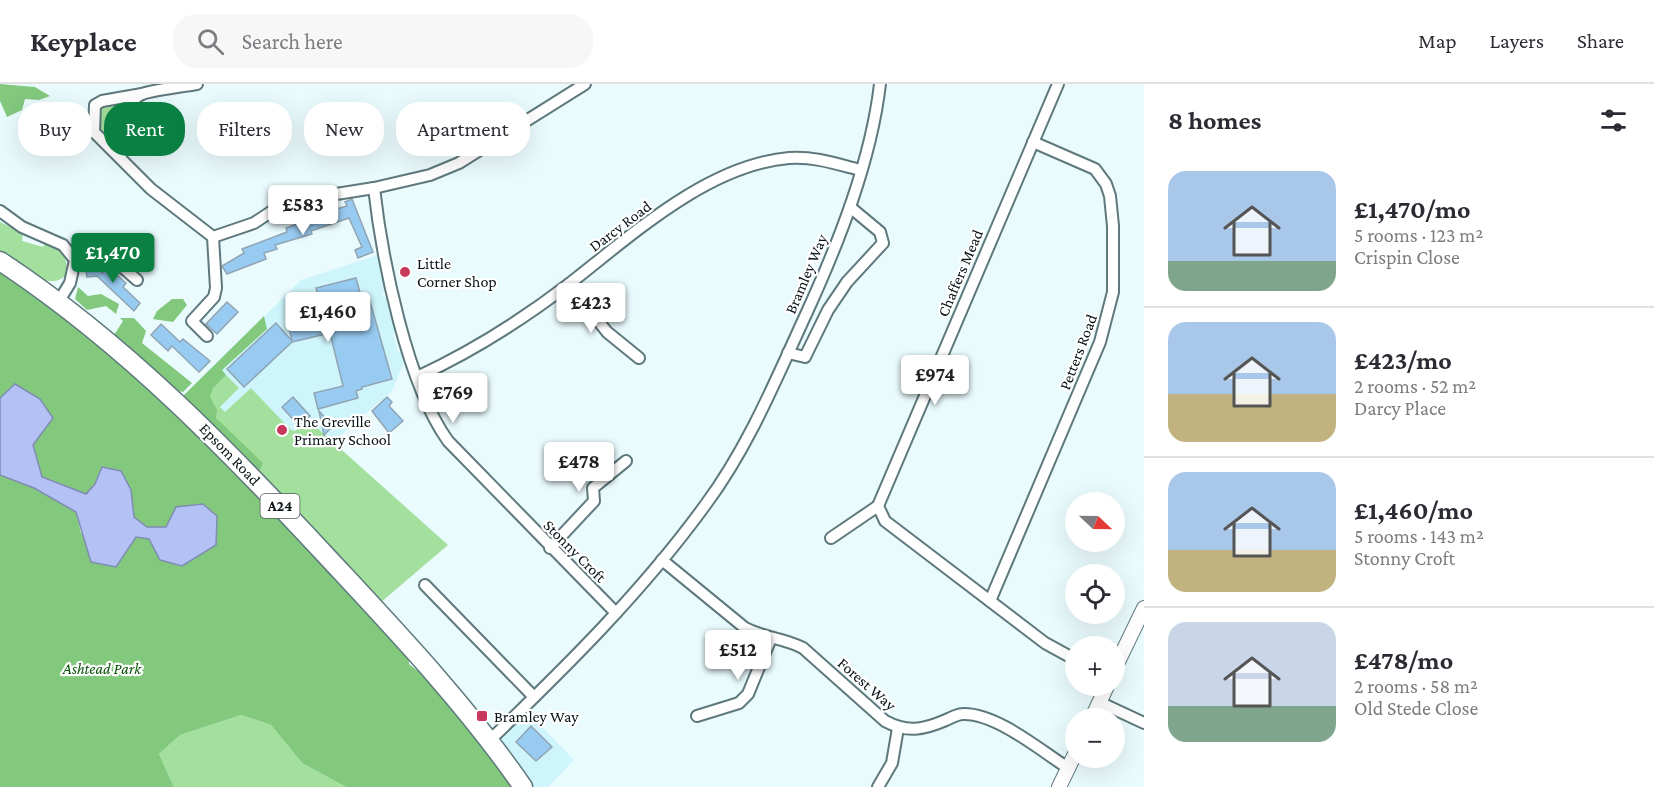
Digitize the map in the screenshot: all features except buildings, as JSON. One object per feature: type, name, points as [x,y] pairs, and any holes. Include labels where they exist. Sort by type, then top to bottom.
[{"type":"highway","name":"Epsom Road","points":[[0,261],[59,301],[216,438],[365,598],[489,741],[523,787]]},
{"type":"street","points":[[197,84],[102,101],[95,105],[94,132],[151,189],[213,237],[216,288],[214,297],[192,321],[207,336]]},
{"type":"street","points":[[213,237],[254,223],[286,202],[374,188],[430,175],[459,163],[585,84]]},
{"type":"street","name":"Bramley Way","points":[[489,741],[616,613],[707,503],[769,395],[822,279],[850,207],[880,84]]},
{"type":"street","name":"Chaffers Mead","points":[[878,507],[1058,84]]},
{"type":"street","points":[[121,158],[119,146],[124,119],[130,106],[142,94]]},
{"type":"street","name":"Petters Road","points":[[990,601],[1100,342],[1113,292],[1113,226],[1110,196],[1106,183],[1095,170],[1033,142]]},
{"type":"street","name":"Darcy Road","points":[[417,377],[482,344],[569,284],[652,219],[723,177],[769,161],[803,157],[860,170]]},
{"type":"street","name":"Stonny Croft","points":[[374,188],[392,291],[430,414],[448,441],[616,613]]},
{"type":"street","name":"Bramley Way","points":[[788,353],[805,357],[828,310],[847,282],[883,243],[880,232],[850,207]]},
{"type":"street","points":[[0,211],[22,227],[63,245],[75,260]]},
{"type":"street","points":[[75,260],[103,254],[111,257],[137,280]]},
{"type":"street","points":[[59,301],[70,283],[75,260]]},
{"type":"street","points":[[569,284],[608,332],[639,358]]},
{"type":"street","points":[[550,548],[594,501],[593,488],[626,461]]},
{"type":"street","points":[[831,538],[878,507],[885,521],[1045,643],[1065,654]]},
{"type":"street","name":"Forest Way","points":[[662,560],[745,628],[771,638],[787,640],[803,648],[885,721],[898,728],[918,730],[960,714],[980,715],[1001,725],[1065,766]]},
{"type":"street","points":[[425,585],[534,697]]},
{"type":"street","points":[[1125,647],[1144,608]]},
{"type":"street","points":[[697,716],[739,703],[748,693],[771,638]]},
{"type":"street","points":[[1096,708],[1102,696]]},
{"type":"street","points":[[1099,702],[1144,723]]},
{"type":"street","points":[[878,787],[892,763],[898,728]]},
{"type":"street","points":[[1059,787],[1068,768]]},
{"type":"shaded area","name":"The Greville Primary School","points":[[378,255],[384,284],[383,296],[386,298],[395,331],[393,335],[398,352],[402,352],[403,365],[392,391],[332,443],[448,545],[256,467],[182,397],[301,280]]},
{"type":"shaded area","points":[[528,712],[574,760],[548,787],[528,787],[501,749],[501,737]]},
{"type":"green space","points":[[0,84],[35,87],[50,96],[39,100],[25,99],[24,102],[18,102],[18,112],[7,117],[0,101]]},
{"type":"green space","points":[[104,106],[104,133],[99,129],[101,109]]},
{"type":"green space","points":[[0,222],[23,233],[22,241],[43,247],[46,242],[56,247],[65,258],[67,274],[59,280],[51,281],[33,275],[15,263],[0,251]]},
{"type":"green space","name":"Ashtead Park","points":[[0,271],[69,319],[123,364],[249,484],[408,653],[409,664],[436,686],[514,787],[346,787],[302,763],[271,725],[241,715],[180,735],[159,754],[174,787],[0,787],[0,475],[34,488],[76,512],[81,533],[116,567],[136,537],[216,545],[217,516],[203,504],[166,527],[147,528],[134,517],[131,490],[102,468],[95,484],[86,494],[42,477],[15,384],[0,398]]},
{"type":"green space","points":[[78,287],[88,296],[101,294],[119,304],[116,314],[106,306],[87,310],[75,299]]},
{"type":"green space","points":[[172,299],[183,299],[187,305],[173,322],[153,319],[157,311]]},
{"type":"green space","points":[[264,316],[267,329],[222,370],[226,375],[213,388],[210,397],[217,410],[216,418],[263,463],[260,471],[182,397]]},
{"type":"green space","points":[[120,318],[134,318],[146,331],[142,343],[192,383],[183,392],[178,391],[114,335],[123,321]]},
{"type":"green space","points":[[226,375],[239,388],[220,407],[225,412],[251,388],[291,430],[295,431],[307,423],[315,426],[448,545],[380,603],[260,471],[263,463],[222,426],[212,408],[210,394],[215,385]]},
{"type":"green space","points":[[241,715],[271,725],[302,763],[346,787],[174,787],[159,754],[180,735]]},
{"type":"water","points":[[15,384],[40,399],[53,418],[33,445],[42,477],[86,494],[95,484],[102,467],[121,471],[131,490],[134,517],[147,527],[166,527],[176,507],[203,504],[217,516],[216,545],[182,566],[160,560],[149,539],[136,537],[116,567],[91,562],[76,512],[34,488],[0,475],[0,398]]},
{"type":"place","name":"Little Corner Shop","points":[[405,272]]},
{"type":"place","name":"The Greville Primary School","points":[[282,430]]},
{"type":"place","name":"Bramley Way","points":[[482,716]]}]
